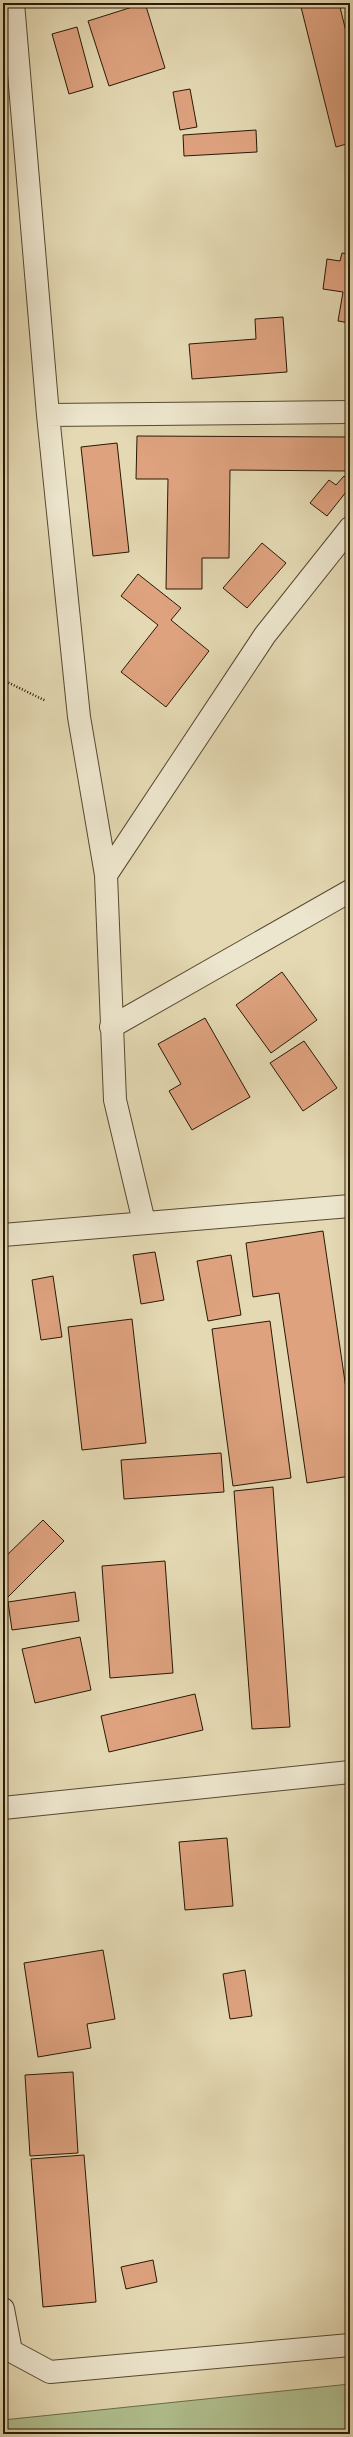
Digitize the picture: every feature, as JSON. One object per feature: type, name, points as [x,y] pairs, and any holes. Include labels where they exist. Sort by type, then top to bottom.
[{"type":"street","points":[[13,3],[48,415],[79,717],[106,875],[115,1100],[144,1222]]},
{"type":"street","points":[[48,415],[350,412]]},
{"type":"street","points":[[106,875],[265,635],[350,528]]},
{"type":"street","points":[[111,1027],[350,891]]},
{"type":"street","points":[[3,1235],[144,1222],[350,1206]]},
{"type":"street","points":[[3,1808],[350,1772]]},
{"type":"street","points":[[3,2309],[11,2351],[50,2372],[350,2345]]},
{"type":"path","points":[[3,680],[79,717]]},
{"type":"green space","points":[[350,2384],[350,2434],[3,2434],[3,2420]]},
{"type":"building","points":[[145,3],[165,68],[109,86],[88,21]]},
{"type":"building","points":[[300,3],[339,3],[350,48],[350,143],[336,147]]},
{"type":"building","points":[[77,27],[93,87],[69,94],[52,34]]},
{"type":"building","points":[[190,89],[197,127],[180,130],[173,92]]},
{"type":"building","points":[[256,130],[257,152],[184,156],[183,135]]},
{"type":"building","points":[[342,253],[350,254],[350,323],[338,321],[343,292],[323,289],[327,259],[340,261]]},
{"type":"building","points":[[283,317],[287,372],[192,379],[189,344],[256,339],[255,319]]},
{"type":"building","points":[[137,436],[350,437],[350,471],[230,470],[229,558],[202,558],[202,589],[166,589],[168,479],[136,479]]},
{"type":"building","points":[[117,443],[129,552],[93,556],[81,447]]},
{"type":"building","points":[[344,476],[350,480],[350,487],[327,516],[310,503],[329,480],[336,485]]},
{"type":"building","points":[[262,543],[286,563],[247,608],[223,588]]},
{"type":"building","points":[[138,574],[181,608],[171,620],[209,651],[166,707],[121,672],[158,625],[121,596]]},
{"type":"building","points":[[282,972],[317,1020],[271,1053],[236,1005]]},
{"type":"building","points":[[205,1018],[250,1097],[192,1130],[169,1091],[181,1084],[158,1044]]},
{"type":"building","points":[[304,1041],[337,1088],[303,1111],[270,1063]]},
{"type":"building","points":[[323,1231],[350,1416],[350,1476],[307,1483],[279,1293],[253,1297],[246,1243]]},
{"type":"building","points":[[155,1252],[164,1300],[141,1304],[133,1255]]},
{"type":"building","points":[[231,1255],[241,1315],[208,1321],[197,1261]]},
{"type":"building","points":[[53,1276],[62,1337],[41,1340],[32,1280]]},
{"type":"building","points":[[132,1319],[146,1443],[82,1450],[68,1327]]},
{"type":"building","points":[[270,1321],[291,1478],[233,1486],[212,1329]]},
{"type":"building","points":[[221,1453],[224,1492],[124,1499],[121,1460]]},
{"type":"building","points":[[273,1487],[290,1727],[252,1729],[234,1491]]},
{"type":"building","points":[[43,1520],[64,1541],[3,1602],[3,1559]]},
{"type":"building","points":[[165,1561],[173,1673],[110,1678],[102,1566]]},
{"type":"building","points":[[75,1592],[79,1621],[12,1630],[8,1602]]},
{"type":"building","points":[[80,1637],[91,1690],[35,1703],[22,1649]]},
{"type":"building","points":[[195,1694],[203,1730],[109,1752],[101,1716]]},
{"type":"building","points":[[227,1838],[233,1906],[185,1910],[179,1842]]},
{"type":"building","points":[[103,1950],[115,2019],[87,2024],[91,2048],[38,2057],[24,1963]]},
{"type":"building","points":[[245,1970],[252,2016],[230,2019],[223,1974]]},
{"type":"building","points":[[73,2072],[78,2153],[30,2156],[25,2075]]},
{"type":"building","points":[[84,2155],[96,2302],[43,2307],[31,2159]]},
{"type":"building","points":[[153,2260],[157,2282],[126,2289],[121,2267]]}]
